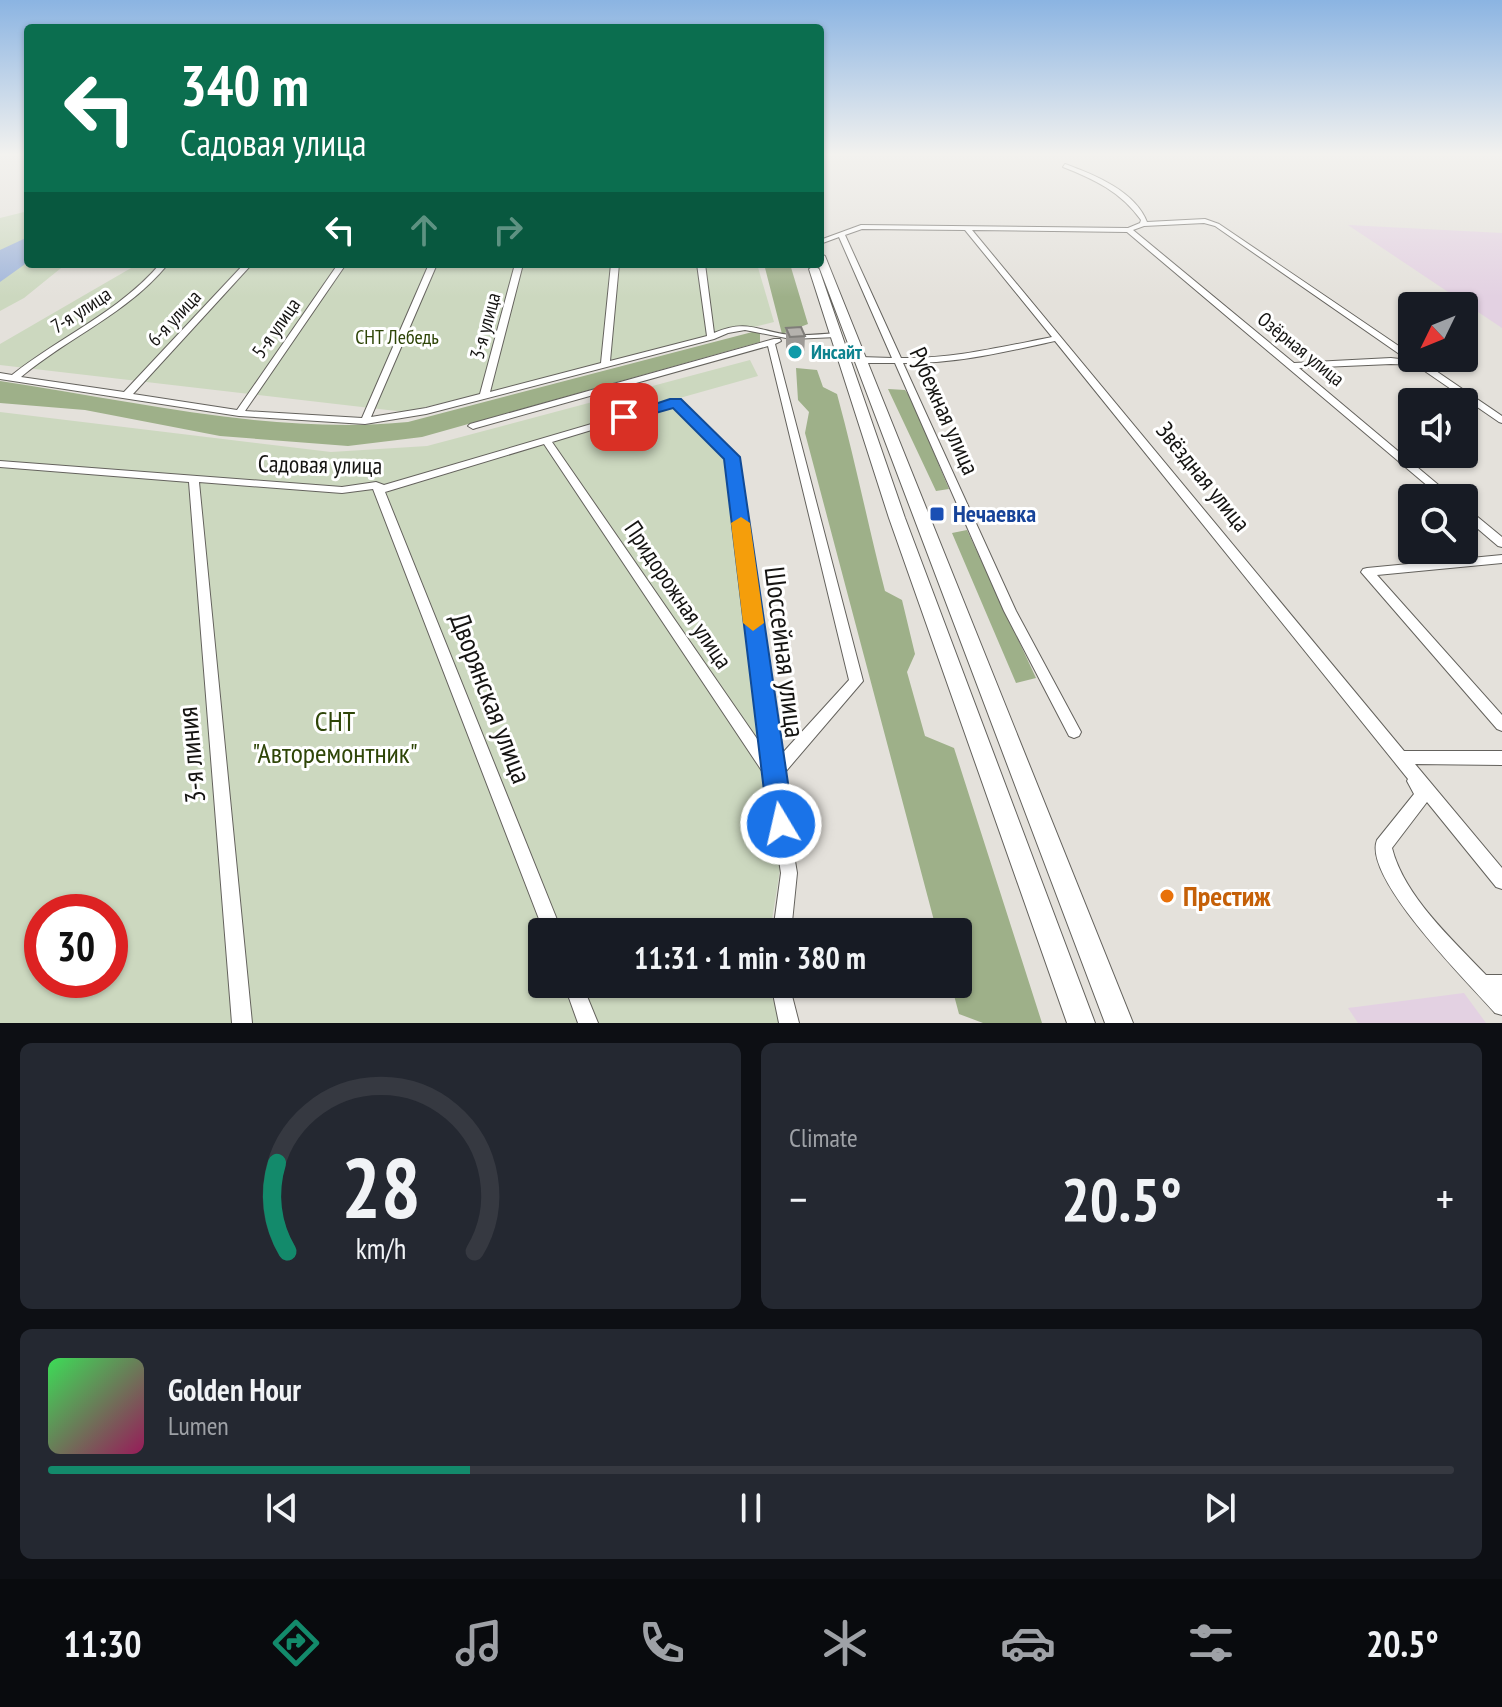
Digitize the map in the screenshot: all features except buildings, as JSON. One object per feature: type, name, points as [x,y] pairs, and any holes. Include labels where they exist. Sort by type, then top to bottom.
[{"type":"highway","points":[[824,266],[1119,1023]]},
{"type":"highway","points":[[813,268],[897,518],[1081,1023]]},
{"type":"street","points":[[1128,201],[1144,220],[1143,224]]},
{"type":"street","points":[[824,241],[861,227],[1129,230],[1143,224],[1205,221],[1217,225],[1398,349]]},
{"type":"street","name":"Звёздная улица","points":[[967,228],[1502,881]]},
{"type":"street","name":"Озёрная улица","points":[[1129,230],[1432,484]]},
{"type":"street","name":"Рубежная улица","points":[[842,236],[1010,611],[1074,732]]},
{"type":"street","name":"7-я улица","points":[[13,379],[29,364],[108,316],[148,286],[161,268]]},
{"type":"street","name":"6-я улица","points":[[126,396],[244,268]]},
{"type":"street","name":"5-я улица","points":[[239,413],[339,268]]},
{"type":"street","points":[[365,421],[431,268]]},
{"type":"street","name":"3-я улица","points":[[484,396],[518,268]]},
{"type":"street","points":[[605,365],[615,268]]},
{"type":"street","points":[[702,268],[711,337]]},
{"type":"street","points":[[0,376],[239,413],[365,421],[426,411],[711,337],[732,327],[751,324],[770,334],[793,337],[837,335]]},
{"type":"street","points":[[473,426],[793,337]]},
{"type":"street","points":[[860,360],[967,357],[1058,338]]},
{"type":"street","points":[[771,343],[856,681],[773,775]]},
{"type":"street","points":[[1293,366],[1398,362]]},
{"type":"street","points":[[1432,372],[1502,420]]},
{"type":"street","name":"Шоссейная улица","points":[[676,402],[732,457],[773,775],[789,873],[784,918]]},
{"type":"street","name":"Садовая улица","points":[[1,464],[194,481],[342,490],[376,485],[383,489],[676,402]]},
{"type":"street","name":"Придорожная улица","points":[[546,440],[773,775]]},
{"type":"street","points":[[0,478],[1,464]]},
{"type":"street","name":"3-я линия","points":[[194,481],[242,1023]]},
{"type":"street","name":"Дворянская улица","points":[[376,485],[547,918]]},
{"type":"street","points":[[1478,523],[1502,543]]},
{"type":"street","points":[[1502,559],[1367,572],[1502,725]]},
{"type":"street","points":[[1403,757],[1502,758]]},
{"type":"street","name":"Звёздная улица","points":[[1403,757],[1423,795],[1383,846],[1384,862],[1404,895],[1493,984],[1502,1006]]},
{"type":"street","points":[[578,998],[588,1023]]},
{"type":"street","points":[[783,998],[789,1023]]},
{"type":"shaded area","points":[[1348,225],[1502,233],[1502,328],[1478,312],[1478,292],[1448,292]]},
{"type":"shaded area","points":[[1464,993],[1486,1023],[1358,1023],[1348,1008]]},
{"type":"green space","points":[[24,212],[24,268],[61,268],[24,298],[0,311],[0,218]]},
{"type":"green space","name":"СНТ Лебедь","points":[[131,268],[758,268],[774,322],[405,412],[0,365],[0,344]]},
{"type":"green space","points":[[765,268],[791,268],[808,324],[782,334]]},
{"type":"green space","points":[[760,330],[760,342],[422,437],[348,446],[220,436],[85,410],[0,403],[0,381],[254,420],[357,425],[408,422]]},
{"type":"green space","name":"СНТ \"Авторемонтник\"","points":[[750,360],[758,376],[669,401],[727,457],[780,870],[772,918],[528,918],[528,998],[772,998],[782,1023],[0,1023],[0,412],[331,452],[427,446]]},
{"type":"green space","points":[[796,368],[817,370],[823,387],[837,394],[885,591],[902,600],[915,654],[907,672],[925,736],[954,748],[1042,1023],[983,1023],[959,1014],[955,998],[972,998],[972,918],[933,918],[805,433],[809,412],[798,400]]},
{"type":"green space","points":[[888,389],[905,390],[911,398],[949,489],[936,491]]},
{"type":"green space","points":[[967,530],[1036,678],[1016,683],[952,533]]},
{"type":"water","points":[[24,239],[24,265],[0,282],[0,250]]},
{"type":"slow traffic","points":[[741,523],[753,623]]},
{"type":"place","name":"Инсайт","points":[[795,352]]},
{"type":"place","name":"Нечаевка","points":[[937,514]]},
{"type":"place","name":"Престиж","points":[[1167,896]]},
{"type":"route","points":[[624,417],[676,402],[732,457],[781,824]]}]
